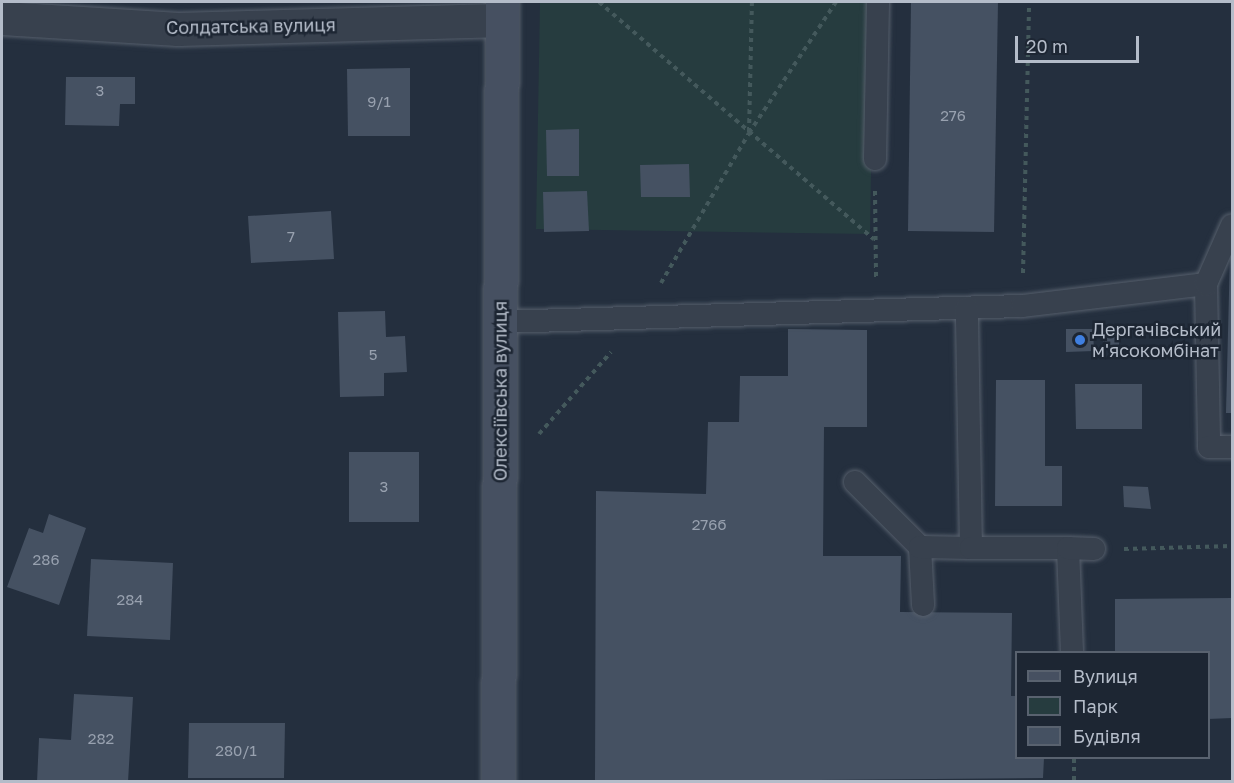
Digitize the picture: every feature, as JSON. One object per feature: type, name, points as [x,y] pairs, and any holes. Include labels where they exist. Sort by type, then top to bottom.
[{"type":"street","name":"Солдатська вулиця","points":[[2,18],[178,29],[501,11]]},
{"type":"street","name":"Олексіївська вулиця","points":[[498,782],[501,11]]},
{"type":"lane","points":[[875,159],[878,2]]},
{"type":"lane","points":[[1233,225],[1206,284],[1209,447],[1233,447]]},
{"type":"lane","points":[[501,322],[1022,306],[1206,284]]},
{"type":"lane","points":[[967,308],[971,548]]},
{"type":"lane","points":[[855,483],[920,547],[923,605]]},
{"type":"lane","points":[[920,547],[1094,549]]},
{"type":"lane","points":[[1068,549],[1072,651]]},
{"type":"path","points":[[599,2],[874,240],[875,159]]},
{"type":"path","points":[[748,133],[752,2]]},
{"type":"path","points":[[536,437],[642,318],[748,133],[836,2]]},
{"type":"path","points":[[1022,306],[1029,2]]},
{"type":"path","points":[[1094,549],[1233,546]]},
{"type":"path","points":[[1074,759],[1074,782]]},
{"type":"green space","points":[[540,2],[874,2],[870,234],[536,229]]},
{"type":"building","points":[[911,2],[998,2],[994,232],[908,231]]},
{"type":"building","points":[[410,68],[410,136],[348,136],[347,69]]},
{"type":"building","points":[[66,77],[135,77],[135,104],[120,104],[119,126],[65,125]]},
{"type":"building","points":[[579,129],[579,176],[547,176],[546,130]]},
{"type":"building","points":[[689,164],[690,197],[641,197],[640,165]]},
{"type":"building","points":[[587,191],[589,231],[544,232],[543,192]]},
{"type":"building","points":[[331,211],[334,259],[251,263],[248,216]]},
{"type":"building","points":[[1230,253],[1232,253],[1232,413],[1226,413]]},
{"type":"building","points":[[385,311],[386,337],[405,336],[407,372],[384,373],[384,396],[340,397],[338,312]]},
{"type":"building","points":[[788,329],[867,330],[867,427],[824,427],[823,556],[901,556],[900,612],[1012,613],[1011,696],[1015,696],[1015,759],[1044,759],[1043,778],[595,782],[596,491],[706,494],[708,422],[739,422],[740,376],[788,376]]},
{"type":"building","name":"Дергачівський м'ясокомбінат","points":[[1066,329],[1093,329],[1094,351],[1066,352]]},
{"type":"building","points":[[1103,332],[1120,332],[1119,345],[1103,345]]},
{"type":"building","points":[[996,380],[1045,380],[1045,466],[1062,466],[1062,506],[995,506]]},
{"type":"building","points":[[1075,384],[1142,384],[1142,429],[1076,429]]},
{"type":"building","points":[[349,452],[419,452],[419,522],[349,522]]},
{"type":"building","points":[[1123,486],[1148,487],[1151,509],[1124,507]]},
{"type":"building","points":[[49,514],[86,528],[59,605],[7,587],[29,528],[43,533]]},
{"type":"building","points":[[91,559],[173,563],[170,640],[87,636]]},
{"type":"building","points":[[1232,598],[1232,718],[1210,719],[1210,651],[1115,651],[1115,599]]},
{"type":"building","points":[[74,694],[133,697],[128,782],[37,782],[39,738],[71,740]]},
{"type":"building","points":[[189,723],[285,723],[284,778],[188,778]]},
{"type":"place","name":"Дергачівський м'ясокомбінат","points":[[1080,340]]}]
